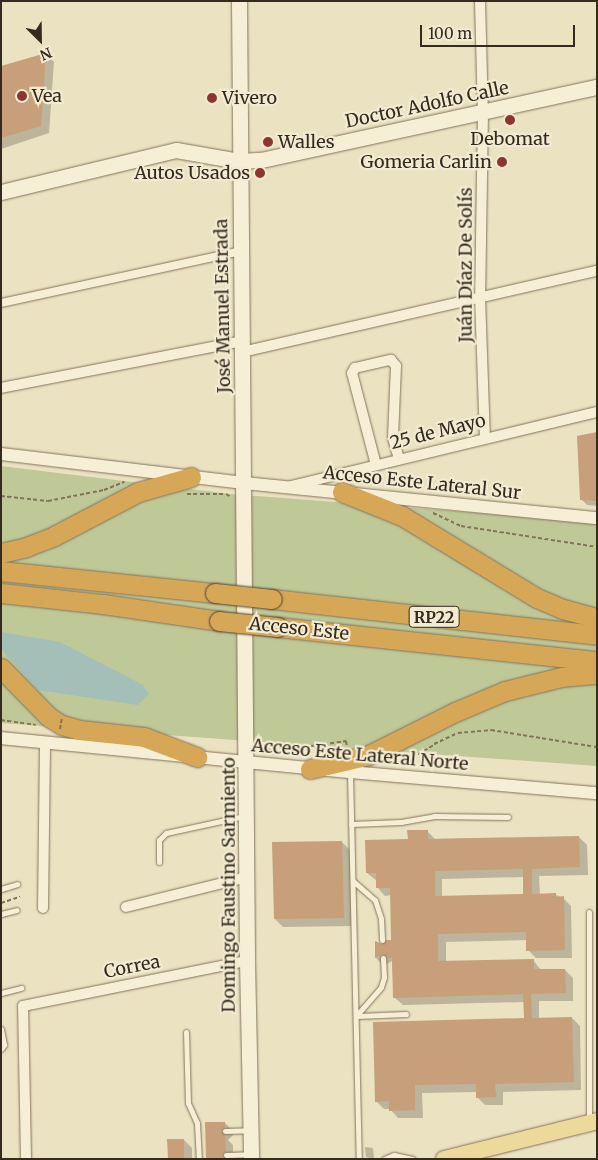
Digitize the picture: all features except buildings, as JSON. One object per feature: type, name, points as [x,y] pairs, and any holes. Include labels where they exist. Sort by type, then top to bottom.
[{"type":"highway","points":[[1,553],[26,547],[54,536],[138,492],[191,477]]},
{"type":"highway","points":[[342,492],[402,516],[537,598],[570,611],[597,618]]},
{"type":"highway","name":"Acceso Este","points":[[1,571],[272,599],[597,636]]},
{"type":"highway","name":"Acceso Este","points":[[1,593],[104,604],[219,621],[597,661]]},
{"type":"highway","points":[[1,668],[44,712],[62,725],[80,730],[144,737],[197,757]]},
{"type":"highway","points":[[310,769],[351,766],[455,712],[505,691],[561,676],[597,674]]},
{"type":"main road","name":"José Manuel Estrada","points":[[239,1],[239,161],[242,251],[245,611]]},
{"type":"main road","name":"Doctor Adolfo Calle","points":[[1,192],[176,150],[239,161],[276,157],[597,87]]},
{"type":"main road","name":"Domingo Faustino Sarmiento","points":[[245,611],[247,961],[251,1156]]},
{"type":"main road","points":[[444,1159],[593,1122]]},
{"type":"street","name":"Juán Díaz De Solís","points":[[480,1],[483,112],[480,297],[485,438]]},
{"type":"street","points":[[1,303],[242,251]]},
{"type":"street","points":[[1,388],[242,346],[597,271]]},
{"type":"street","points":[[376,465],[352,373],[355,368],[391,360],[396,366],[393,438],[398,459]]},
{"type":"street","name":"25 de Mayo","points":[[287,487],[597,412]]},
{"type":"street","points":[[1,454],[244,483]]},
{"type":"street","name":"Acceso Este Lateral Sur","points":[[244,483],[597,518]]},
{"type":"street","name":"Acceso Este Lateral Norte","points":[[1,738],[310,769]]},
{"type":"street","points":[[43,908],[45,742]]},
{"type":"street","name":"Acceso Este Lateral Norte","points":[[351,766],[597,793]]},
{"type":"street","points":[[126,906],[247,877]]},
{"type":"street","name":"Correa","points":[[26,1159],[23,1006],[247,961]]},
{"type":"lane","points":[[351,766],[359,1159]]},
{"type":"lane","points":[[159,862],[159,840],[166,833],[247,816]]},
{"type":"lane","points":[[351,824],[401,822],[434,816],[508,818]]},
{"type":"lane","points":[[352,881],[375,900],[381,919],[382,940]]},
{"type":"lane","points":[[1,889],[18,884]]},
{"type":"lane","points":[[1,914],[17,910]]},
{"type":"lane","points":[[589,912],[593,1122]]},
{"type":"lane","points":[[356,1016],[381,987],[384,977],[383,958]]},
{"type":"lane","points":[[1,993],[21,988]]},
{"type":"lane","points":[[356,1016],[406,1014]]},
{"type":"lane","points":[[1,1029],[4,1045],[1,1049]]},
{"type":"lane","points":[[186,1032],[188,1103],[198,1132],[199,1157],[206,1156]]},
{"type":"lane","points":[[225,1131],[250,1130]]},
{"type":"lane","points":[[198,1132],[205,1132]]},
{"type":"lane","points":[[226,1155],[251,1156]]},
{"type":"lane","points":[[384,1159],[394,1155],[413,1159]]},
{"type":"path","points":[[1,496],[48,501],[104,490]]},
{"type":"path","points":[[432,513],[461,526],[597,547]]},
{"type":"path","points":[[51,728],[60,729],[62,717]]},
{"type":"path","points":[[1,720],[44,725]]},
{"type":"path","points":[[384,762],[407,761],[458,733],[491,730],[597,747]]},
{"type":"path","points":[[260,749],[298,748],[346,741],[351,766]]},
{"type":"path","points":[[1,903],[20,897]]},
{"type":"green space","points":[[1,466],[231,494],[597,522],[597,766],[1,723]]},
{"type":"water","points":[[1,632],[60,642],[143,685],[149,694],[138,705],[38,690],[1,649]]},
{"type":"place","name":"Vea","points":[[22,96]]},
{"type":"place","name":"Vivero","points":[[212,98]]},
{"type":"place","name":"Debomat","points":[[510,120]]},
{"type":"place","name":"Walles","points":[[268,142]]},
{"type":"place","name":"Gomeria Carlin","points":[[502,162]]},
{"type":"place","name":"Autos Usados","points":[[260,173]]}]
